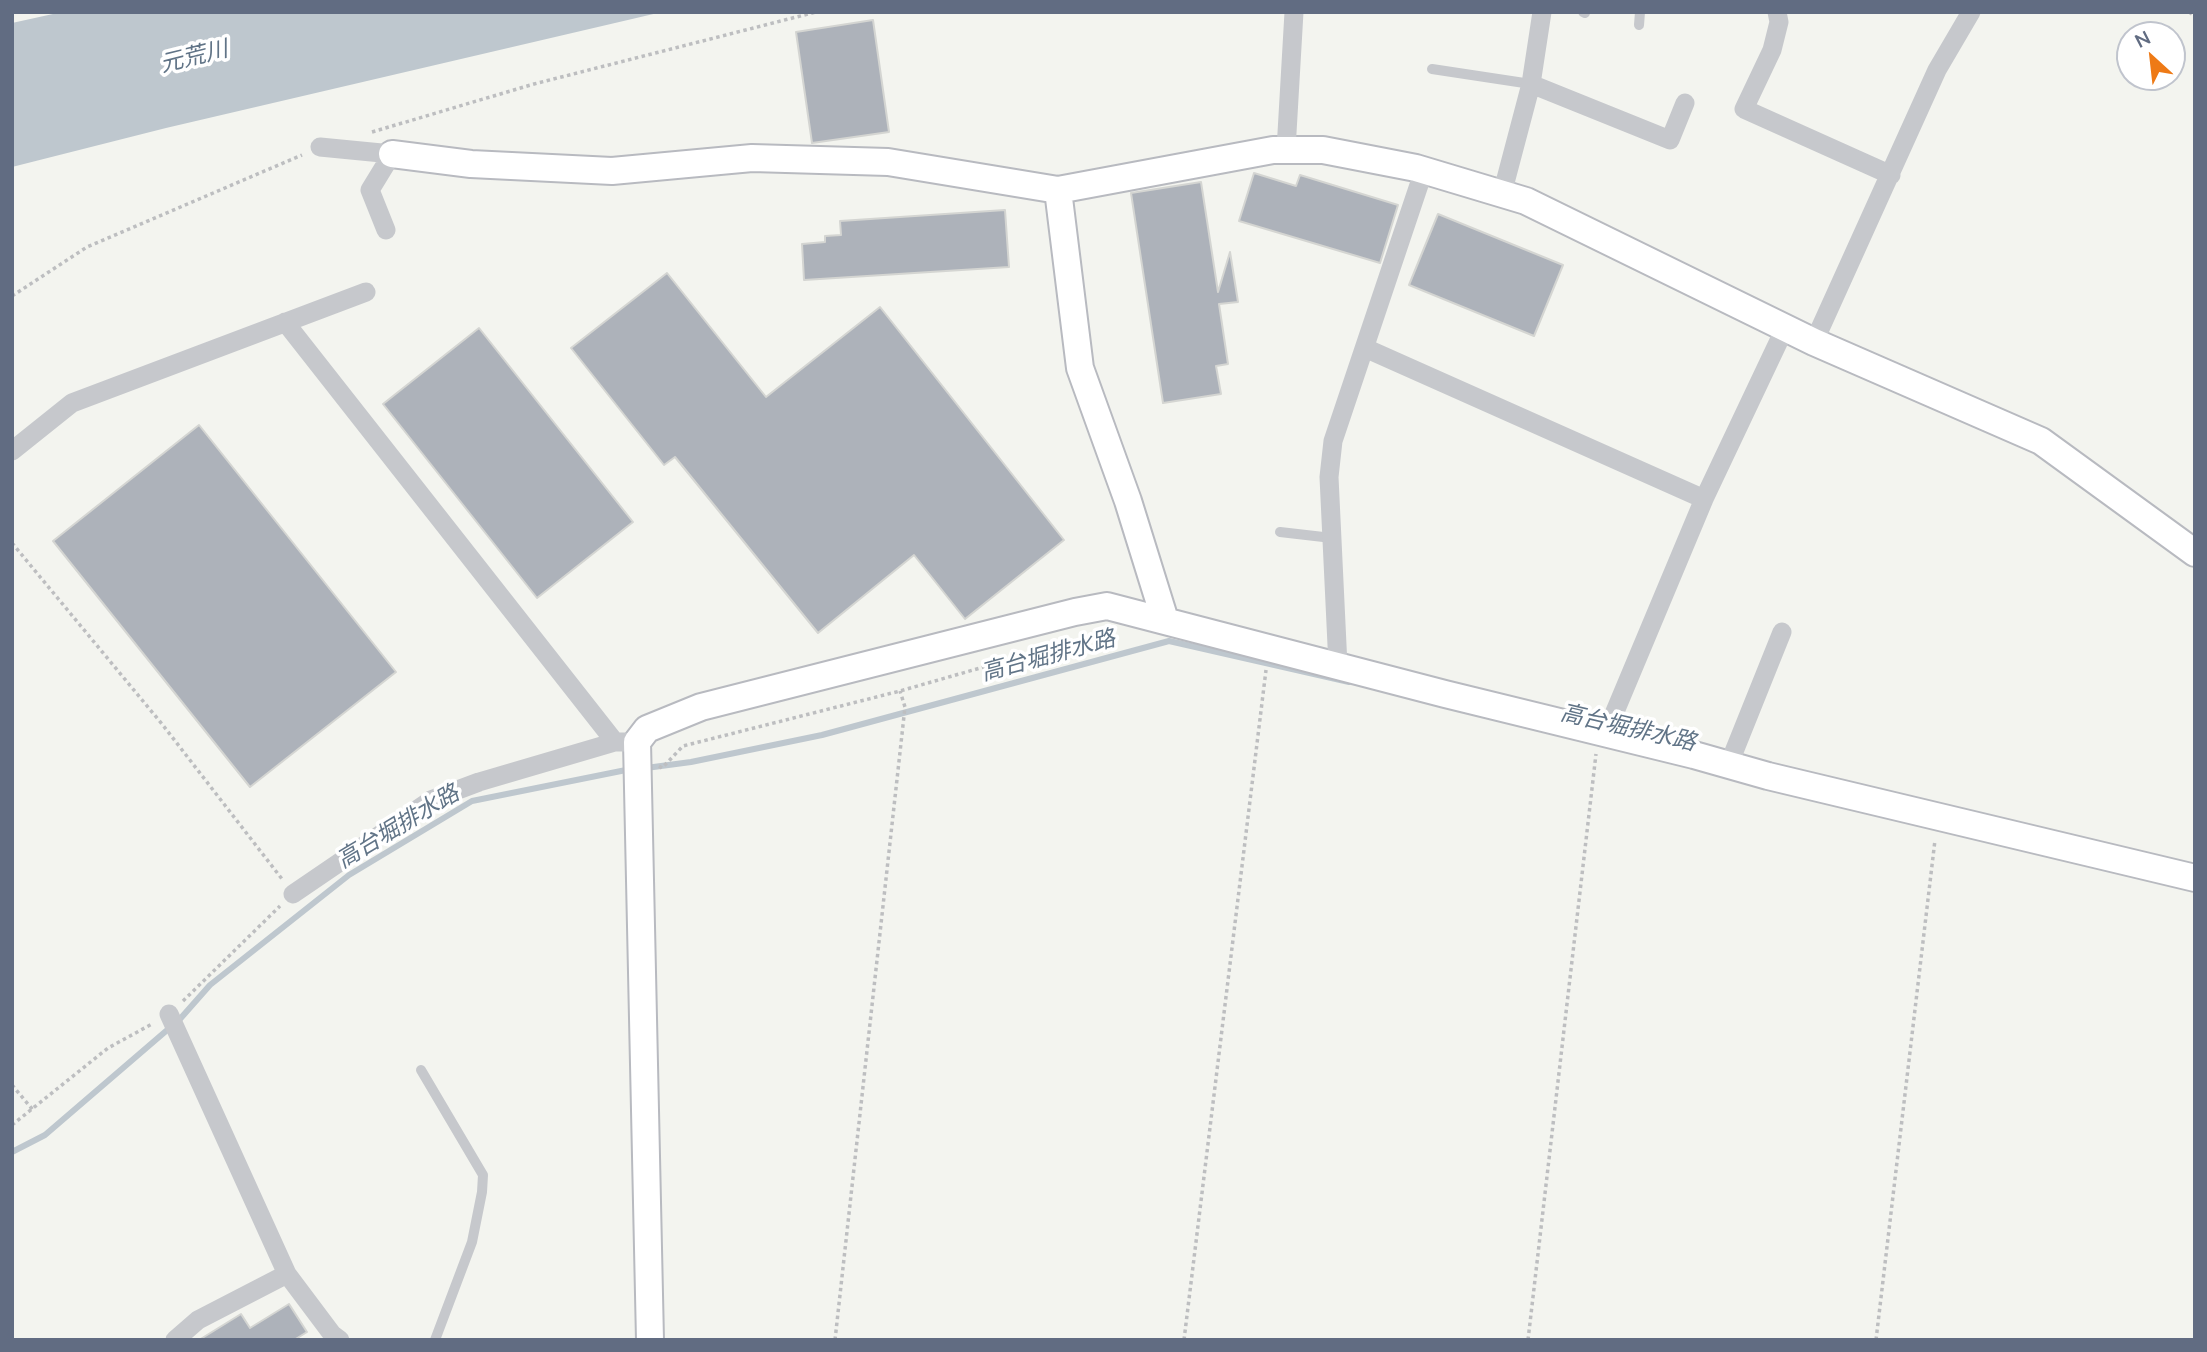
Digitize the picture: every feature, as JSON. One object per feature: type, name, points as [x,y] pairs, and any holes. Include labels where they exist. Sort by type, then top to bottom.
[{"type":"street","points":[[1286,150],[1294,12]]},
{"type":"street","points":[[1502,194],[1531,84],[1542,12]]},
{"type":"street","points":[[1777,12],[1779,22],[1772,50],[1744,109],[1891,175]]},
{"type":"street","points":[[1815,342],[1937,70],[1971,12]]},
{"type":"street","points":[[1531,84],[1670,140],[1685,103]]},
{"type":"street","points":[[320,148],[471,164],[612,171],[752,158],[888,162],[1058,190],[1273,150],[1322,150],[1424,170],[1526,201],[1815,342],[2041,441],[2195,553]]},
{"type":"street","points":[[386,230],[370,190],[392,154]]},
{"type":"street","points":[[1338,666],[1329,477],[1334,441],[1424,170]]},
{"type":"street","points":[[1058,190],[1080,368],[1128,501],[1165,620]]},
{"type":"street","points":[[12,451],[72,403],[366,292]]},
{"type":"street","points":[[285,322],[629,745],[650,1340]]},
{"type":"street","points":[[1602,732],[1704,499],[1785,328]]},
{"type":"street","points":[[1364,348],[1704,499]]},
{"type":"street","points":[[293,894],[432,800],[479,782],[629,745],[647,729],[701,707],[1107,606],[1768,776],[2195,878]]},
{"type":"street","points":[[1729,764],[1782,632]]},
{"type":"street","points":[[169,1014],[287,1274],[332,1334],[340,1340]]},
{"type":"street","points":[[175,1340],[198,1320],[287,1274]]},
{"type":"lane","points":[[1639,25],[1640,12]]},
{"type":"lane","points":[[1432,69],[1531,84]]},
{"type":"lane","points":[[1280,532],[1332,538]]},
{"type":"lane","points":[[421,1070],[483,1175],[471,1242],[435,1340]]},
{"type":"path","points":[[2189,12],[2195,16]]},
{"type":"path","points":[[12,543],[162,724],[293,894]]},
{"type":"path","points":[[629,745],[662,768],[683,746],[900,691],[1115,629]]},
{"type":"path","points":[[1184,1340],[1268,647]]},
{"type":"path","points":[[835,1340],[905,707],[900,691]]},
{"type":"path","points":[[1528,1340],[1602,732]]},
{"type":"path","points":[[1875,1340],[1937,817]]},
{"type":"path","points":[[12,1085],[33,1110]]},
{"type":"water","name":"元荒川","points":[[62,12],[662,12],[166,128],[12,167],[12,23]]},
{"type":"building","points":[[873,20],[889,132],[812,143],[796,32]]},
{"type":"building","points":[[1254,173],[1296,186],[1300,175],[1398,205],[1380,263],[1239,221]]},
{"type":"building","points":[[1201,182],[1218,292],[1230,252],[1238,302],[1219,304],[1228,364],[1216,366],[1221,394],[1163,403],[1131,193]]},
{"type":"building","points":[[1005,210],[1009,267],[804,280],[802,244],[825,242],[825,236],[841,235],[840,221]]},
{"type":"building","points":[[1438,214],[1563,265],[1534,336],[1409,285]]},
{"type":"building","points":[[667,273],[766,397],[880,307],[1064,540],[965,619],[914,555],[818,633],[675,457],[664,465],[571,348]]},
{"type":"building","points":[[479,328],[633,522],[537,598],[383,404]]},
{"type":"building","points":[[199,425],[396,672],[250,787],[53,541]]},
{"type":"building","points":[[289,1304],[307,1332],[294,1340],[199,1340],[241,1314],[250,1328]]},
{"type":"waterway","name":"高台堀排水路","points":[[646,768],[691,762],[822,735],[1169,641],[1349,682]]},
{"type":"waterway","name":"高台堀排水路","points":[[12,1152],[45,1135],[180,1019],[210,985],[349,875],[472,801],[631,769]]}]
